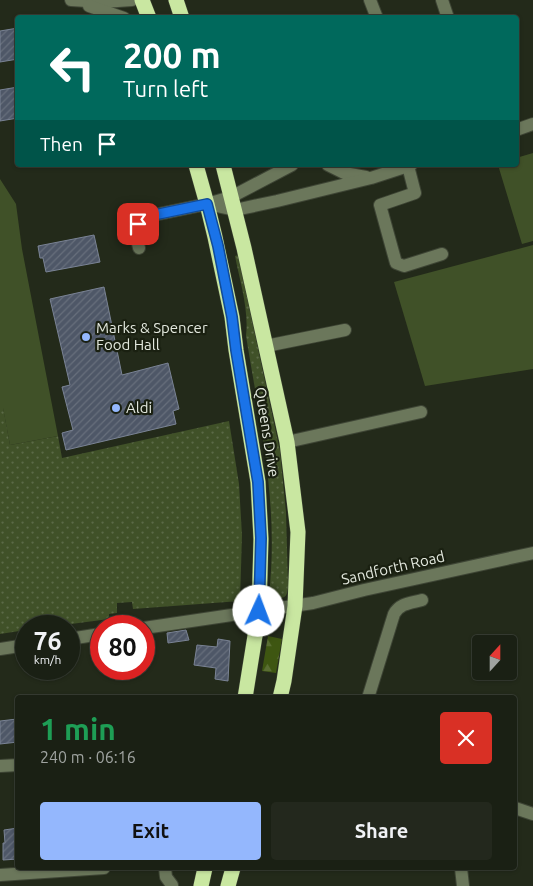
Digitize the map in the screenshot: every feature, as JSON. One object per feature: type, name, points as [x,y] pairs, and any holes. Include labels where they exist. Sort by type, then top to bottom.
[{"type":"highway","points":[[142,0],[148,15]]},
{"type":"highway","points":[[176,0],[181,15]]},
{"type":"highway","name":"Queens Drive","points":[[197,167],[218,246],[232,317],[258,482],[261,538],[259,611],[246,695]]},
{"type":"highway","points":[[207,204],[218,189],[223,167]]},
{"type":"highway","name":"Queens Drive","points":[[223,167],[244,248],[287,442],[298,532],[295,606],[281,695]]},
{"type":"highway","points":[[200,886],[204,870]]},
{"type":"highway","points":[[228,886],[232,870]]},
{"type":"street","points":[[70,0],[103,2],[132,0]]},
{"type":"street","points":[[70,0],[115,15]]},
{"type":"street","points":[[370,0],[376,15]]},
{"type":"street","points":[[442,0],[447,15]]},
{"type":"street","points":[[519,129],[533,124]]},
{"type":"street","points":[[233,204],[289,167]]},
{"type":"street","points":[[333,167],[344,173],[371,178]]},
{"type":"street","points":[[139,248],[137,239],[138,224],[144,218],[207,204],[277,201],[371,178],[404,167]]},
{"type":"street","points":[[410,167],[415,193],[380,205],[396,263],[404,266],[442,254]]},
{"type":"street","points":[[266,346],[345,330]]},
{"type":"street","points":[[287,442],[421,412]]},
{"type":"street","name":"Sandforth Road","points":[[155,626],[314,603],[364,590],[533,553]]},
{"type":"street","points":[[369,695],[397,608],[422,600]]},
{"type":"street","points":[[0,649],[15,647]]},
{"type":"street","points":[[0,766],[15,765]]},
{"type":"street","points":[[517,809],[533,814]]},
{"type":"street","points":[[0,876],[78,870]]},
{"type":"street","points":[[165,870],[166,876],[172,886]]},
{"type":"street","points":[[461,870],[462,886]]},
{"type":"green space","points":[[533,153],[533,241],[522,244],[499,167],[519,167],[519,157]]},
{"type":"green space","points":[[0,179],[16,204],[22,249],[58,436],[10,445],[3,408],[0,408]]},
{"type":"green space","points":[[533,245],[533,369],[425,386],[394,282]]},
{"type":"green space","points":[[238,255],[280,451],[286,512],[288,585],[286,596],[282,598],[269,595],[272,529],[270,497],[262,432],[246,336],[245,306],[235,256]]},
{"type":"green space","points":[[3,407],[10,445],[58,436],[62,458],[229,421],[239,484],[242,535],[240,601],[133,609],[132,602],[117,603],[117,613],[90,615],[90,622],[80,623],[80,615],[15,615],[15,632],[0,634],[0,408]]},
{"type":"green space","points":[[268,636],[282,639],[276,673],[262,671]]},
{"type":"building","points":[[15,28],[15,60],[0,62],[0,31]]},
{"type":"building","points":[[15,88],[15,118],[0,121],[0,90]]},
{"type":"building","points":[[94,235],[100,262],[46,272],[43,258],[40,258],[38,246]]},
{"type":"building","points":[[104,287],[122,375],[168,363],[179,409],[173,411],[176,424],[66,450],[62,433],[73,430],[62,387],[70,385],[50,299]]},
{"type":"building","points":[[186,630],[189,640],[168,643],[167,633]]},
{"type":"building","points":[[218,639],[230,641],[228,681],[215,679],[216,668],[194,665],[197,645],[217,647]]},
{"type":"building","points":[[15,719],[15,742],[0,744],[0,721]]},
{"type":"building","points":[[15,828],[15,859],[3,860],[4,830]]},
{"type":"place","name":"Marks & Spencer Food Hall","points":[[86,337]]},
{"type":"place","name":"Aldi","points":[[116,408]]},
{"type":"route","points":[[138,224],[144,218],[154,215],[207,204],[218,246],[232,317],[258,482],[261,538],[259,611]]}]
